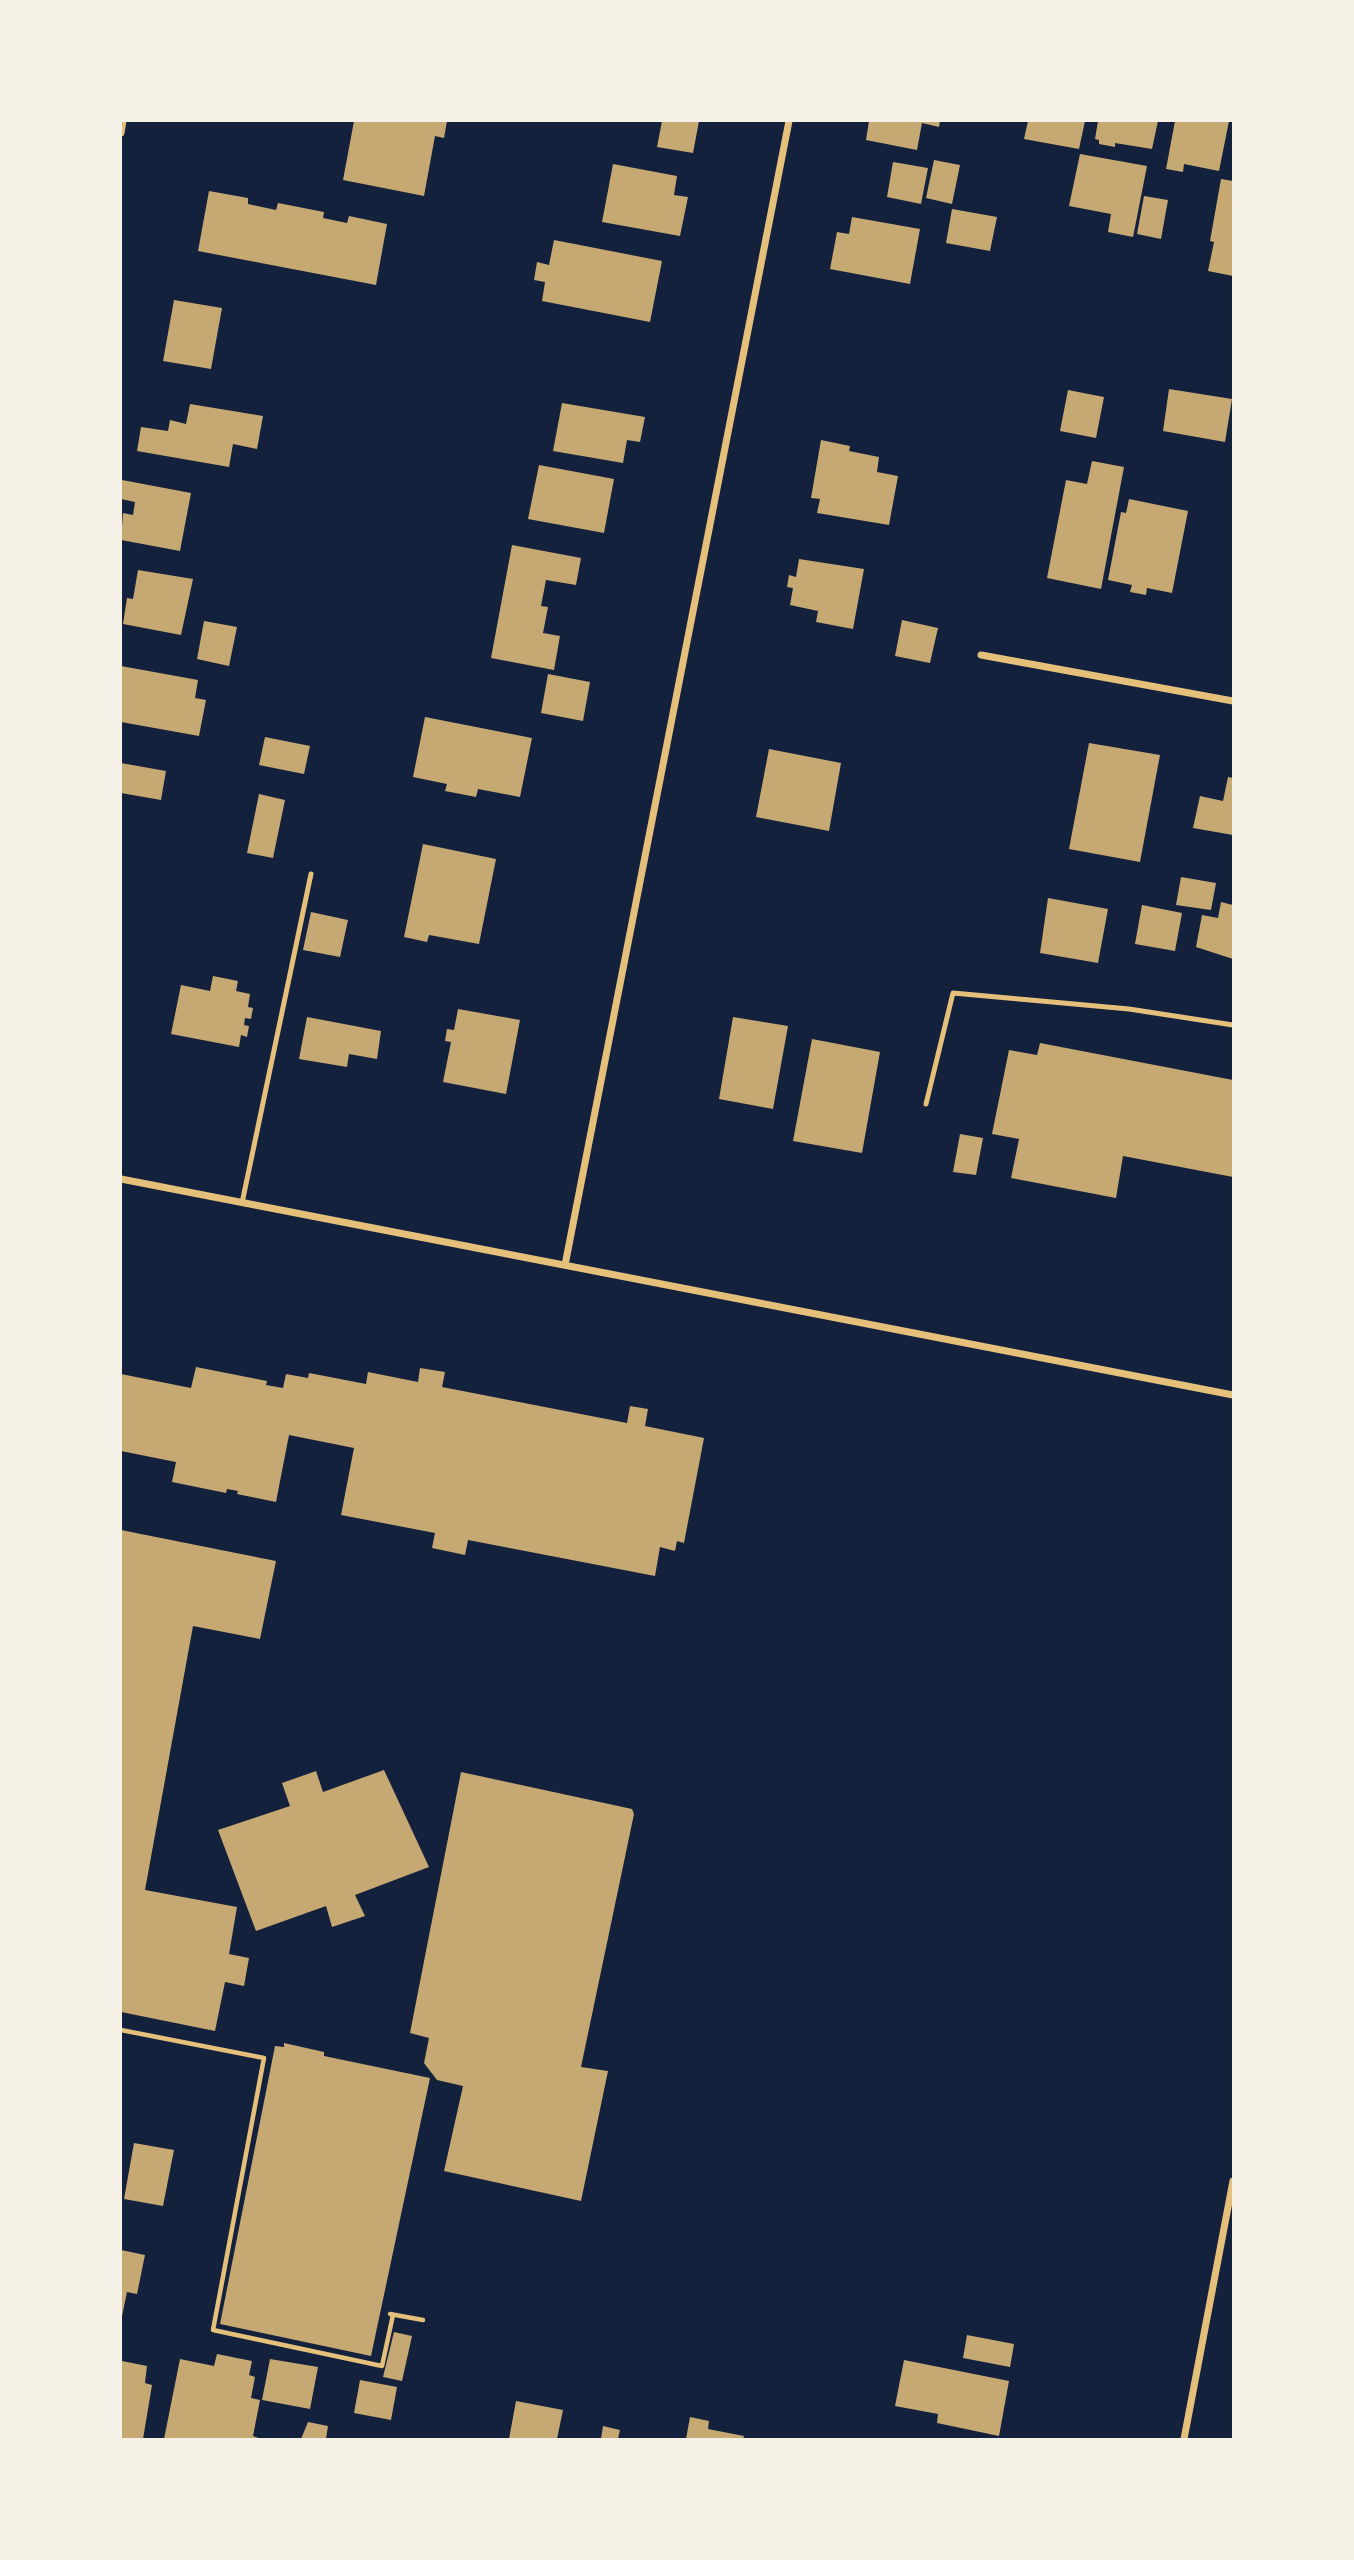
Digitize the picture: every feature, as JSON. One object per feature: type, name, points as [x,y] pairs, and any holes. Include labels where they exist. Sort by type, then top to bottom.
[{"type":"street","points":[[121,133],[123,121]]},
{"type":"street","points":[[565,1265],[789,121]]},
{"type":"street","points":[[981,655],[1233,701]]},
{"type":"street","points":[[121,1179],[1233,1395]]},
{"type":"street","points":[[1184,2439],[1233,2181]]},
{"type":"lane","points":[[242,1203],[311,874]]},
{"type":"lane","points":[[926,1104],[953,993],[1129,1009],[1233,1025]]},
{"type":"path","points":[[121,2029],[264,2058],[213,2330],[382,2366],[392,2314],[423,2320]]},
{"type":"building","points":[[354,121],[447,121],[444,138],[435,136],[424,196],[343,180]]},
{"type":"building","points":[[662,121],[699,121],[693,153],[657,147]]},
{"type":"building","points":[[869,121],[940,121],[939,127],[922,123],[917,150],[866,140]]},
{"type":"building","points":[[1028,121],[1085,121],[1079,149],[1024,139]]},
{"type":"building","points":[[1098,121],[1158,121],[1152,149],[1115,143],[1115,147],[1099,144],[1099,140],[1095,139]]},
{"type":"building","points":[[1175,121],[1229,121],[1219,171],[1184,164],[1183,172],[1166,169]]},
{"type":"building","points":[[1080,154],[1147,166],[1133,237],[1108,232],[1111,214],[1069,206]]},
{"type":"building","points":[[934,160],[960,165],[952,204],[926,198]]},
{"type":"building","points":[[893,162],[928,168],[921,204],[887,197]]},
{"type":"building","points":[[613,164],[677,176],[674,195],[688,197],[680,236],[602,222]]},
{"type":"building","points":[[1221,179],[1233,181],[1233,276],[1208,271],[1214,242],[1210,241]]},
{"type":"building","points":[[209,191],[248,198],[248,204],[276,210],[278,203],[324,212],[323,218],[347,223],[349,216],[387,224],[376,285],[198,251]]},
{"type":"building","points":[[1144,196],[1168,200],[1161,239],[1137,234]]},
{"type":"building","points":[[952,209],[997,217],[990,251],[946,243]]},
{"type":"building","points":[[852,217],[920,229],[910,284],[830,269],[837,232],[849,234]]},
{"type":"building","points":[[554,240],[662,261],[650,322],[542,301],[545,282],[534,280],[537,262],[549,265]]},
{"type":"building","points":[[174,300],[222,308],[211,369],[163,361]]},
{"type":"building","points":[[1169,389],[1232,399],[1225,442],[1163,431]]},
{"type":"building","points":[[1068,390],[1104,397],[1096,438],[1060,431]]},
{"type":"building","points":[[562,403],[645,417],[640,442],[627,440],[623,463],[553,451]]},
{"type":"building","points":[[190,404],[263,416],[257,449],[233,444],[229,467],[137,451],[141,427],[168,431],[170,420],[186,424]]},
{"type":"building","points":[[821,440],[850,446],[849,451],[879,457],[877,472],[898,476],[889,525],[817,513],[820,499],[811,498]]},
{"type":"building","points":[[1092,461],[1124,467],[1101,589],[1047,578],[1066,480],[1087,484]]},
{"type":"building","points":[[539,465],[614,479],[604,533],[528,519]]},
{"type":"building","points":[[122,480],[191,493],[180,551],[121,540],[123,513],[133,515],[135,502],[121,499]]},
{"type":"building","points":[[1129,499],[1188,511],[1172,593],[1147,588],[1146,595],[1130,592],[1132,585],[1108,580],[1121,512],[1126,513]]},
{"type":"building","points":[[512,545],[581,558],[576,585],[546,580],[541,606],[548,607],[543,633],[560,636],[554,670],[491,658]]},
{"type":"building","points":[[799,559],[864,569],[853,629],[816,622],[818,611],[790,605],[793,588],[787,587],[789,575],[796,577]]},
{"type":"building","points":[[138,570],[193,579],[181,635],[123,624],[127,598],[133,599]]},
{"type":"building","points":[[902,620],[938,628],[930,663],[895,656]]},
{"type":"building","points":[[204,621],[237,627],[229,666],[197,659]]},
{"type":"building","points":[[121,666],[198,680],[195,698],[206,700],[199,736],[121,722]]},
{"type":"building","points":[[548,674],[590,682],[583,721],[541,713]]},
{"type":"building","points":[[425,717],[532,738],[520,797],[478,789],[476,797],[445,791],[447,784],[413,777]]},
{"type":"building","points":[[265,737],[310,746],[304,774],[259,765]]},
{"type":"building","points":[[1089,743],[1160,755],[1140,862],[1069,849]]},
{"type":"building","points":[[769,749],[841,763],[829,831],[756,817]]},
{"type":"building","points":[[121,763],[166,771],[161,800],[121,793]]},
{"type":"building","points":[[1228,777],[1233,778],[1233,835],[1193,828],[1200,796],[1223,801]]},
{"type":"building","points":[[259,794],[285,800],[273,858],[247,853]]},
{"type":"building","points":[[423,844],[496,859],[479,944],[429,935],[427,942],[404,937]]},
{"type":"building","points":[[1181,877],[1216,883],[1211,910],[1176,905]]},
{"type":"building","points":[[1048,898],[1108,909],[1098,963],[1040,953]]},
{"type":"building","points":[[1221,902],[1233,905],[1233,959],[1196,947],[1202,915],[1218,918]]},
{"type":"building","points":[[1142,905],[1182,913],[1175,951],[1135,944]]},
{"type":"building","points":[[311,912],[348,920],[340,957],[303,950]]},
{"type":"building","points":[[213,976],[238,981],[236,991],[250,994],[248,1007],[253,1008],[251,1019],[245,1018],[244,1025],[249,1026],[247,1037],[241,1035],[239,1047],[171,1034],[181,985],[210,991]]},
{"type":"building","points":[[458,1009],[520,1020],[506,1094],[443,1082],[451,1042],[445,1041],[447,1029],[454,1030]]},
{"type":"building","points":[[307,1017],[381,1031],[377,1059],[349,1054],[347,1067],[299,1059]]},
{"type":"building","points":[[733,1017],[788,1026],[773,1109],[719,1099]]},
{"type":"building","points":[[812,1039],[880,1052],[862,1153],[793,1141]]},
{"type":"building","points":[[1040,1043],[1233,1080],[1233,1177],[1123,1156],[1116,1198],[1011,1178],[1019,1139],[992,1134],[1009,1050],[1037,1055]]},
{"type":"building","points":[[960,1134],[983,1138],[976,1175],[953,1172]]},
{"type":"building","points":[[196,1367],[267,1381],[266,1385],[283,1388],[286,1374],[308,1378],[309,1373],[366,1384],[368,1372],[418,1382],[420,1368],[445,1372],[442,1387],[627,1423],[630,1406],[648,1409],[645,1426],[704,1438],[684,1543],[677,1541],[675,1551],[660,1547],[655,1576],[468,1540],[465,1555],[432,1548],[435,1533],[341,1515],[354,1448],[289,1435],[276,1502],[237,1494],[238,1491],[227,1489],[226,1493],[172,1482],[176,1462],[121,1451],[121,1374],[191,1388]]},
{"type":"building","points":[[121,1530],[276,1561],[260,1639],[193,1626],[145,1890],[237,1907],[229,1954],[249,1958],[244,1986],[225,1982],[215,2031],[121,2012]]},
{"type":"building","points":[[384,1770],[429,1867],[355,1895],[365,1916],[332,1927],[326,1906],[256,1931],[218,1830],[290,1806],[282,1783],[316,1771],[323,1792]]},
{"type":"building","points":[[461,1772],[632,1809],[634,1814],[581,2067],[608,2071],[581,2201],[444,2171],[463,2086],[437,2080],[424,2063],[429,2038],[410,2033]]},
{"type":"building","points":[[284,2043],[324,2052],[324,2056],[430,2078],[371,2356],[220,2324],[275,2046],[284,2047]]},
{"type":"building","points":[[134,2143],[174,2150],[163,2206],[124,2199]]},
{"type":"building","points":[[121,2250],[145,2255],[137,2294],[127,2292],[122,2316]]},
{"type":"building","points":[[394,2332],[412,2336],[402,2381],[383,2377]]},
{"type":"building","points":[[967,2335],[1014,2344],[1010,2367],[963,2358]]},
{"type":"building","points":[[217,2354],[252,2361],[249,2375],[255,2377],[251,2398],[260,2400],[253,2436],[261,2439],[164,2439],[180,2359],[214,2366]]},
{"type":"building","points":[[270,2359],[318,2367],[310,2409],[262,2400]]},
{"type":"building","points":[[904,2360],[1009,2381],[999,2436],[937,2423],[938,2414],[895,2406]]},
{"type":"building","points":[[122,2361],[147,2366],[145,2383],[152,2385],[143,2439],[121,2439]]},
{"type":"building","points":[[360,2380],[397,2387],[391,2420],[354,2413]]},
{"type":"building","points":[[516,2401],[563,2410],[557,2439],[509,2439]]},
{"type":"building","points":[[690,2417],[709,2421],[708,2429],[744,2436],[743,2439],[686,2439]]},
{"type":"building","points":[[308,2422],[328,2426],[326,2439],[301,2439]]},
{"type":"building","points":[[603,2426],[620,2430],[618,2439],[601,2439]]}]
